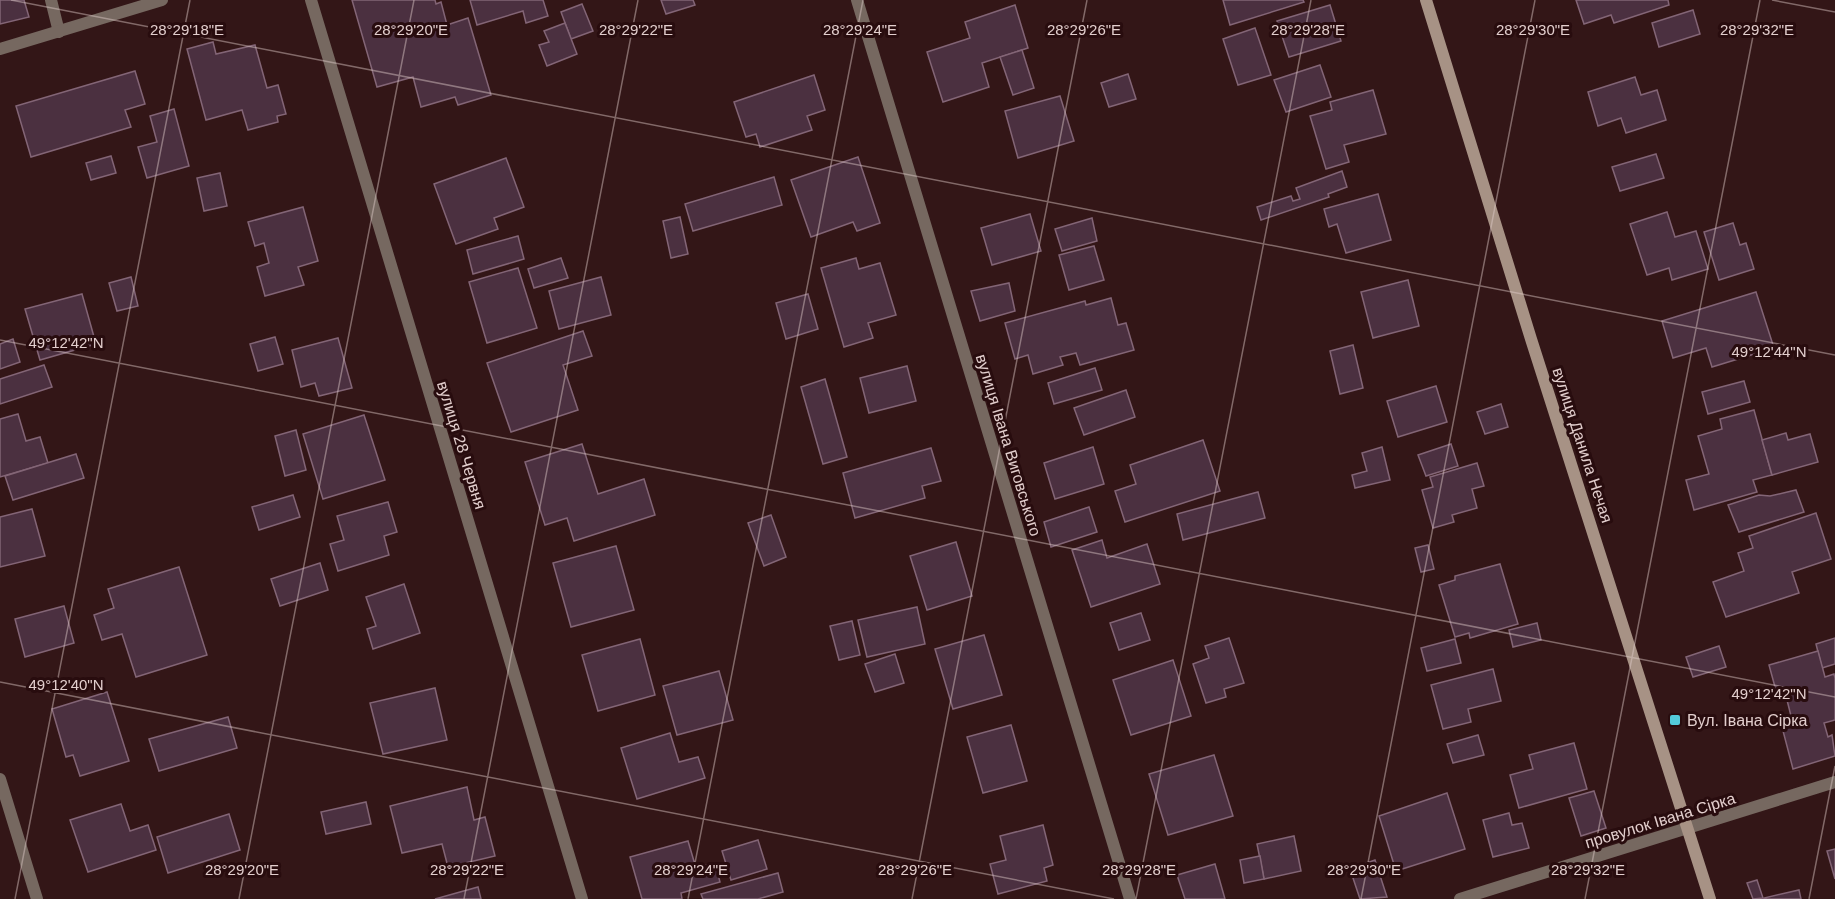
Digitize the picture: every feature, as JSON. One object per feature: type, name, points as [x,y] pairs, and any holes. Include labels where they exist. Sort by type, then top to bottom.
[{"type":"main road","name":"вулиця Данила Нечая","points":[[1426,0],[1710,899]]},
{"type":"street","points":[[51,0],[58,32]]},
{"type":"street","points":[[0,49],[162,0]]},
{"type":"street","name":"вулиця 28 Червня","points":[[311,0],[582,899]]},
{"type":"street","name":"вулиця Івана Виговського","points":[[857,0],[1130,899]]},
{"type":"street","points":[[0,779],[37,899]]},
{"type":"street","name":"провулок Івана Сірка","points":[[1460,899],[1835,782]]},
{"type":"building","points":[[0,0],[24,0],[29,17],[0,24]]},
{"type":"building","points":[[352,0],[435,0],[436,4],[441,2],[447,25],[468,18],[491,95],[458,105],[455,97],[421,107],[413,77],[377,87]]},
{"type":"building","points":[[470,0],[543,0],[548,16],[526,23],[523,11],[477,25]]},
{"type":"building","points":[[661,0],[693,0],[695,5],[666,14]]},
{"type":"building","points":[[1223,0],[1303,0],[1304,2],[1230,25]]},
{"type":"building","points":[[1576,0],[1668,0],[1669,5],[1614,23],[1611,15],[1584,24]]},
{"type":"building","points":[[582,4],[593,31],[571,39],[561,12]]},
{"type":"building","points":[[1015,5],[1028,48],[982,63],[989,87],[943,102],[927,52],[970,38],[965,22]]},
{"type":"building","points":[[1330,5],[1341,41],[1289,57],[1277,21]]},
{"type":"building","points":[[1693,10],[1700,34],[1659,47],[1652,23]]},
{"type":"building","points":[[565,23],[577,54],[547,66],[539,45],[549,42],[544,31]]},
{"type":"building","points":[[1255,28],[1271,75],[1238,85],[1223,39]]},
{"type":"building","points":[[213,42],[216,54],[255,45],[267,88],[278,85],[286,114],[277,116],[278,122],[248,130],[242,110],[206,120],[187,49]]},
{"type":"building","points":[[1022,50],[1034,88],[1013,95],[1000,57]]},
{"type":"building","points":[[1320,65],[1331,97],[1286,112],[1274,80]]},
{"type":"building","points":[[135,71],[145,104],[125,110],[131,127],[31,157],[16,106]]},
{"type":"building","points":[[1128,74],[1136,99],[1109,107],[1101,83]]},
{"type":"building","points":[[814,75],[825,110],[807,116],[812,130],[760,147],[756,134],[746,137],[734,102]]},
{"type":"building","points":[[1635,77],[1641,95],[1657,90],[1666,120],[1626,133],[1621,118],[1598,126],[1588,92]]},
{"type":"building","points":[[1373,90],[1386,134],[1344,145],[1349,162],[1326,169],[1310,116],[1332,110],[1330,102]]},
{"type":"building","points":[[1060,96],[1074,141],[1018,158],[1005,111]]},
{"type":"building","points":[[174,109],[189,166],[147,178],[138,147],[157,142],[150,116]]},
{"type":"building","points":[[1656,154],[1664,178],[1620,191],[1612,167]]},
{"type":"building","points":[[111,156],[116,173],[91,180],[86,163]]},
{"type":"building","points":[[858,157],[880,223],[857,231],[853,222],[811,237],[791,180]]},
{"type":"building","points":[[506,158],[524,207],[494,218],[498,229],[456,244],[434,184]]},
{"type":"building","points":[[1342,171],[1347,187],[1328,194],[1329,197],[1261,220],[1257,207],[1291,196],[1293,201],[1300,199],[1296,188]]},
{"type":"building","points":[[220,173],[227,206],[204,211],[197,178]]},
{"type":"building","points":[[774,177],[782,205],[693,231],[685,204]]},
{"type":"building","points":[[1378,194],[1391,240],[1346,253],[1337,224],[1329,227],[1324,209]]},
{"type":"building","points":[[303,207],[318,261],[298,267],[304,285],[265,296],[257,267],[269,263],[264,243],[255,246],[248,222]]},
{"type":"building","points":[[1667,212],[1675,237],[1696,231],[1708,269],[1672,280],[1669,268],[1647,275],[1630,224]]},
{"type":"building","points":[[1030,214],[1041,251],[992,265],[981,228]]},
{"type":"building","points":[[680,217],[688,254],[671,258],[663,221]]},
{"type":"building","points":[[1092,218],[1097,241],[1062,251],[1055,229]]},
{"type":"building","points":[[1733,223],[1740,245],[1746,243],[1754,269],[1719,280],[1704,232]]},
{"type":"building","points":[[518,236],[524,259],[473,274],[467,250]]},
{"type":"building","points":[[1094,246],[1104,280],[1069,290],[1059,255]]},
{"type":"building","points":[[561,258],[568,278],[534,288],[528,269]]},
{"type":"building","points":[[856,258],[859,269],[880,263],[896,315],[868,323],[873,338],[844,347],[821,268]]},
{"type":"building","points":[[518,268],[537,328],[487,343],[469,282]]},
{"type":"building","points":[[131,277],[138,306],[117,311],[109,283]]},
{"type":"building","points":[[601,277],[611,315],[559,329],[549,291]]},
{"type":"building","points":[[1408,280],[1419,326],[1373,338],[1361,292]]},
{"type":"building","points":[[1009,283],[1015,311],[980,321],[971,291]]},
{"type":"building","points":[[1756,292],[1774,348],[1712,367],[1706,348],[1673,358],[1662,321]]},
{"type":"building","points":[[82,294],[96,344],[40,360],[25,309]]},
{"type":"building","points":[[808,294],[818,329],[786,339],[776,303]]},
{"type":"building","points":[[1111,298],[1118,325],[1126,323],[1134,350],[1080,365],[1076,353],[1060,357],[1063,365],[1033,374],[1028,355],[1015,359],[1005,323],[1085,301],[1086,305]]},
{"type":"building","points":[[583,331],[592,356],[563,365],[578,410],[511,432],[487,363]]},
{"type":"building","points":[[275,337],[283,364],[258,371],[250,344]]},
{"type":"building","points":[[338,338],[352,388],[319,396],[315,383],[301,387],[292,350]]},
{"type":"building","points":[[13,339],[20,362],[0,369],[0,344]]},
{"type":"building","points":[[1353,345],[1363,388],[1340,394],[1330,351]]},
{"type":"building","points":[[44,365],[52,387],[0,404],[0,379]]},
{"type":"building","points":[[907,366],[916,401],[869,413],[860,378]]},
{"type":"building","points":[[1095,368],[1102,390],[1054,404],[1048,383]]},
{"type":"building","points":[[825,379],[847,457],[823,464],[801,387]]},
{"type":"building","points":[[1744,381],[1750,402],[1708,414],[1702,392]]},
{"type":"building","points":[[1436,386],[1447,422],[1398,437],[1387,401]]},
{"type":"building","points":[[1126,390],[1135,417],[1084,435],[1074,408]]},
{"type":"building","points":[[1501,404],[1508,427],[1485,434],[1477,412]]},
{"type":"building","points":[[1754,410],[1772,475],[1753,480],[1757,492],[1694,510],[1686,480],[1709,474],[1698,436],[1722,429],[1720,419]]},
{"type":"building","points":[[18,414],[26,441],[40,437],[48,463],[0,477],[0,419]]},
{"type":"building","points":[[364,415],[385,480],[323,499],[303,434]]},
{"type":"building","points":[[296,430],[306,470],[285,476],[275,436]]},
{"type":"building","points":[[1786,433],[1788,440],[1810,434],[1818,462],[1772,475],[1762,440]]},
{"type":"building","points":[[1203,440],[1220,491],[1125,522],[1115,491],[1136,484],[1130,465]]},
{"type":"building","points":[[582,444],[598,494],[644,479],[655,515],[574,541],[567,518],[545,525],[525,462]]},
{"type":"building","points":[[1451,444],[1458,466],[1426,476],[1418,455]]},
{"type":"building","points":[[1093,447],[1104,484],[1055,499],[1044,463]]},
{"type":"building","points":[[1382,447],[1390,480],[1355,488],[1352,475],[1367,471],[1362,453]]},
{"type":"building","points":[[931,448],[941,481],[922,486],[925,498],[855,518],[843,473]]},
{"type":"building","points":[[76,454],[84,478],[13,500],[5,476]]},
{"type":"building","points":[[1477,463],[1484,486],[1472,489],[1477,508],[1452,515],[1454,522],[1433,528],[1422,490],[1433,487],[1430,477]]},
{"type":"building","points":[[1796,490],[1804,512],[1739,532],[1728,505],[1759,495],[1770,496]]},
{"type":"building","points":[[1258,492],[1265,518],[1183,540],[1177,514]]},
{"type":"building","points":[[293,495],[300,517],[259,530],[252,507]]},
{"type":"building","points":[[388,502],[397,532],[384,536],[389,555],[338,571],[330,544],[344,540],[337,516]]},
{"type":"building","points":[[1089,507],[1097,532],[1051,547],[1044,522]]},
{"type":"building","points":[[32,509],[45,556],[0,567],[0,517]]},
{"type":"building","points":[[1816,513],[1831,559],[1792,572],[1799,593],[1726,617],[1713,582],[1744,571],[1738,553],[1753,548],[1749,536]]},
{"type":"building","points":[[771,515],[786,557],[764,566],[748,523]]},
{"type":"building","points":[[1102,540],[1107,558],[1147,544],[1160,584],[1091,607],[1072,550]]},
{"type":"building","points":[[956,542],[972,596],[927,610],[910,556]]},
{"type":"building","points":[[1428,545],[1434,569],[1421,572],[1415,548]]},
{"type":"building","points":[[616,546],[634,610],[571,627],[553,563]]},
{"type":"building","points":[[320,563],[328,590],[280,606],[271,579]]},
{"type":"building","points":[[1500,564],[1518,624],[1470,638],[1469,633],[1455,637],[1439,585],[1455,580],[1455,576]]},
{"type":"building","points":[[179,567],[207,655],[136,677],[122,634],[102,640],[94,615],[114,608],[108,589]]},
{"type":"building","points":[[404,584],[420,633],[373,649],[367,629],[376,626],[366,597]]},
{"type":"building","points":[[64,606],[74,643],[25,657],[15,619]]},
{"type":"building","points":[[917,607],[925,644],[867,657],[858,620]]},
{"type":"building","points":[[1141,613],[1150,640],[1119,650],[1110,623]]},
{"type":"building","points":[[852,621],[860,655],[839,660],[830,626]]},
{"type":"building","points":[[1537,623],[1541,640],[1513,647],[1509,630]]},
{"type":"building","points":[[984,635],[1002,695],[953,709],[935,649]]},
{"type":"building","points":[[1229,638],[1244,683],[1224,689],[1226,697],[1206,703],[1193,664],[1209,658],[1205,646]]},
{"type":"building","points":[[1835,638],[1835,664],[1822,668],[1816,644]]},
{"type":"building","points":[[640,639],[655,695],[598,711],[582,655]]},
{"type":"building","points":[[1455,639],[1461,663],[1427,671],[1421,648]]},
{"type":"building","points":[[1719,646],[1726,667],[1693,677],[1686,657]]},
{"type":"building","points":[[1818,651],[1825,677],[1834,674],[1835,678],[1835,720],[1824,723],[1828,737],[1832,735],[1835,756],[1793,769],[1782,727],[1793,724],[1786,696],[1778,698],[1769,665]]},
{"type":"building","points":[[895,654],[904,683],[875,692],[865,664]]},
{"type":"building","points":[[1173,660],[1191,716],[1131,735],[1113,680]]},
{"type":"building","points":[[1493,669],[1501,701],[1468,709],[1471,722],[1443,729],[1431,685]]},
{"type":"building","points":[[719,671],[733,720],[677,735],[663,686]]},
{"type":"building","points":[[435,688],[447,740],[383,754],[370,703]]},
{"type":"building","points":[[107,692],[129,761],[80,776],[73,755],[66,757],[52,709]]},
{"type":"building","points":[[228,717],[237,748],[159,771],[149,739]]},
{"type":"building","points":[[1011,725],[1027,781],[983,793],[967,737]]},
{"type":"building","points":[[670,733],[679,762],[698,757],[705,778],[637,799],[621,748]]},
{"type":"building","points":[[1478,735],[1484,755],[1453,763],[1447,744]]},
{"type":"building","points":[[1574,743],[1587,789],[1519,808],[1510,775],[1533,769],[1529,755]]},
{"type":"building","points":[[1214,755],[1233,816],[1168,835],[1149,774]]},
{"type":"building","points":[[467,787],[474,820],[485,817],[495,856],[448,867],[442,844],[402,853],[390,806]]},
{"type":"building","points":[[1594,791],[1606,828],[1581,836],[1569,798]]},
{"type":"building","points":[[1447,793],[1465,849],[1396,871],[1379,816]]},
{"type":"building","points":[[366,802],[371,824],[326,834],[321,812]]},
{"type":"building","points":[[121,804],[130,831],[148,825],[156,850],[88,872],[70,820]]},
{"type":"building","points":[[1509,813],[1512,825],[1522,823],[1529,848],[1493,857],[1483,820]]},
{"type":"building","points":[[229,814],[240,850],[168,873],[157,837]]},
{"type":"building","points":[[1043,825],[1053,865],[1044,868],[1047,881],[998,894],[990,864],[1006,860],[1000,836]]},
{"type":"building","points":[[1294,836],[1301,871],[1264,879],[1257,844]]},
{"type":"building","points":[[758,840],[767,869],[731,880],[722,851]]},
{"type":"building","points":[[688,841],[696,868],[715,863],[720,882],[681,893],[682,899],[642,899],[630,857]]},
{"type":"building","points":[[1835,849],[1835,879],[1827,851]]},
{"type":"building","points":[[1260,856],[1264,879],[1244,883],[1240,860]]},
{"type":"building","points":[[1375,860],[1387,897],[1360,899],[1350,869]]},
{"type":"building","points":[[1215,864],[1225,899],[1185,899],[1177,875]]},
{"type":"building","points":[[778,873],[783,892],[758,899],[703,899],[701,894]]},
{"type":"building","points":[[1757,880],[1763,898],[1753,899],[1747,883]]},
{"type":"building","points":[[478,887],[481,899],[435,899]]},
{"type":"building","points":[[1799,890],[1801,899],[1764,899],[1764,898]]},
{"type":"place","name":"Вул. Івана Сірка","points":[[1675,720]]}]
